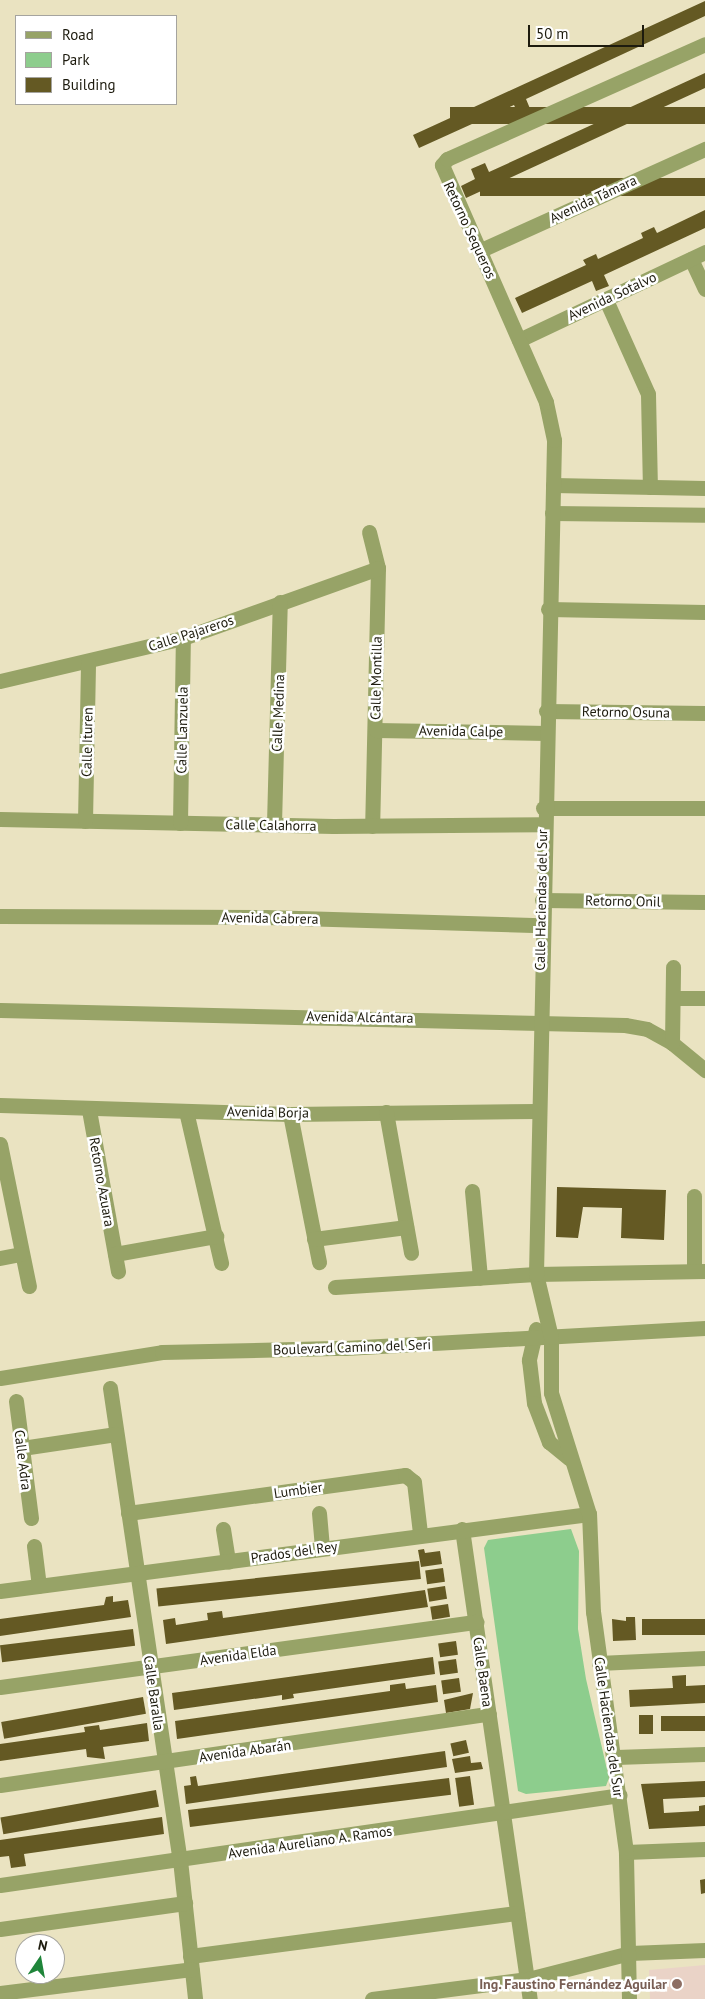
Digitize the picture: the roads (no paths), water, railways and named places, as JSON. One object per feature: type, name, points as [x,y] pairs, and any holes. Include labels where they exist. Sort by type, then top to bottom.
[{"type":"street","name":"Retorno Sequeros","points":[[553,485],[552,420],[481,250],[442,172],[447,159],[705,44]]},
{"type":"street","name":"Avenida Támara","points":[[481,250],[705,149]]},
{"type":"street","name":"Avenida Sotalvo","points":[[519,340],[705,252]]},
{"type":"street","points":[[691,259],[705,289]]},
{"type":"street","points":[[606,300],[648,394],[650,487]]},
{"type":"street","points":[[553,485],[705,488]]},
{"type":"street","name":"Calle Haciendas del Sur","points":[[553,485],[548,609],[538,1021],[536,1274],[542,1314],[551,1337],[549,1384],[569,1458],[589,1514],[599,1664],[616,1757],[626,1852],[630,1953],[629,1999]]},
{"type":"street","points":[[552,514],[705,515]]},
{"type":"street","name":"Calle Montilla","points":[[370,532],[378,568],[376,730],[372,826]]},
{"type":"street","name":"Calle Pajareros","points":[[0,681],[88,662],[183,638],[378,568]]},
{"type":"street","name":"Calle Medina","points":[[274,824],[280,602]]},
{"type":"street","points":[[548,609],[705,612]]},
{"type":"street","name":"Calle Lanzuela","points":[[180,823],[183,638]]},
{"type":"street","name":"Calle Ituren","points":[[85,821],[88,662]]},
{"type":"street","name":"Retorno Osuna","points":[[546,710],[705,713]]},
{"type":"street","name":"Avenida Calpe","points":[[376,730],[546,733]]},
{"type":"street","points":[[543,808],[705,808]]},
{"type":"street","name":"Calle Calahorra","points":[[0,819],[372,826],[543,824]]},
{"type":"street","name":"Retorno Onil","points":[[542,900],[705,902]]},
{"type":"street","name":"Avenida Cabrera","points":[[0,916],[265,917],[541,925]]},
{"type":"street","points":[[672,1043],[673,967]]},
{"type":"street","points":[[673,998],[705,998]]},
{"type":"street","name":"Avenida Alcántara","points":[[0,1010],[538,1021],[626,1025],[647,1029],[672,1043],[705,1070]]},
{"type":"street","name":"Avenida Borja","points":[[0,1106],[89,1110],[290,1114],[537,1112]]},
{"type":"street","name":"Retorno Azuara","points":[[89,1110],[118,1271]]},
{"type":"street","points":[[186,1111],[221,1263]]},
{"type":"street","points":[[386,1112],[412,1252]]},
{"type":"street","points":[[290,1114],[319,1262]]},
{"type":"street","points":[[0,1144],[29,1286]]},
{"type":"street","points":[[472,1191],[480,1278]]},
{"type":"street","points":[[335,1287],[536,1274],[700,1271],[694,1196]]},
{"type":"street","points":[[314,1239],[406,1227]]},
{"type":"street","points":[[115,1254],[216,1236]]},
{"type":"street","points":[[0,1258],[21,1254]]},
{"type":"street","points":[[542,1314],[532,1338],[534,1403],[549,1442],[569,1458]]},
{"type":"street","name":"Boulevard Camino del Seri","points":[[0,1378],[162,1352],[532,1338],[705,1328]]},
{"type":"street","name":"Calle Baralla","points":[[110,1388],[180,1860],[195,1999]]},
{"type":"street","name":"Calle Adra","points":[[16,1401],[31,1518]]},
{"type":"street","points":[[22,1448],[116,1434]]},
{"type":"street","name":"Lumbier","points":[[128,1513],[405,1475],[414,1482],[420,1533]]},
{"type":"street","points":[[319,1512],[322,1548]]},
{"type":"street","name":"Prados del Rey","points":[[0,1591],[228,1562],[420,1533],[589,1514]]},
{"type":"street","points":[[223,1529],[228,1562]]},
{"type":"street","name":"Calle Baena","points":[[462,1529],[477,1622],[502,1815],[530,1999]]},
{"type":"street","points":[[34,1546],[39,1586]]},
{"type":"street","name":"Avenida Elda","points":[[0,1687],[151,1668],[477,1622]]},
{"type":"street","points":[[599,1664],[705,1658]]},
{"type":"street","name":"Avenida Abarán","points":[[0,1785],[489,1714]]},
{"type":"street","points":[[616,1757],[705,1754]]},
{"type":"street","name":"Avenida Aureliano A. Ramos","points":[[0,1885],[502,1815],[620,1795]]},
{"type":"street","points":[[626,1852],[705,1849]]},
{"type":"street","points":[[0,1929],[184,1903]]},
{"type":"street","points":[[0,1993],[517,1913]]},
{"type":"street","points":[[372,1999],[528,1980],[630,1953],[705,1950]]},
{"type":"place","name":"Ing. Faustino Fernández Aguilar","points":[[677,1984]]}]
